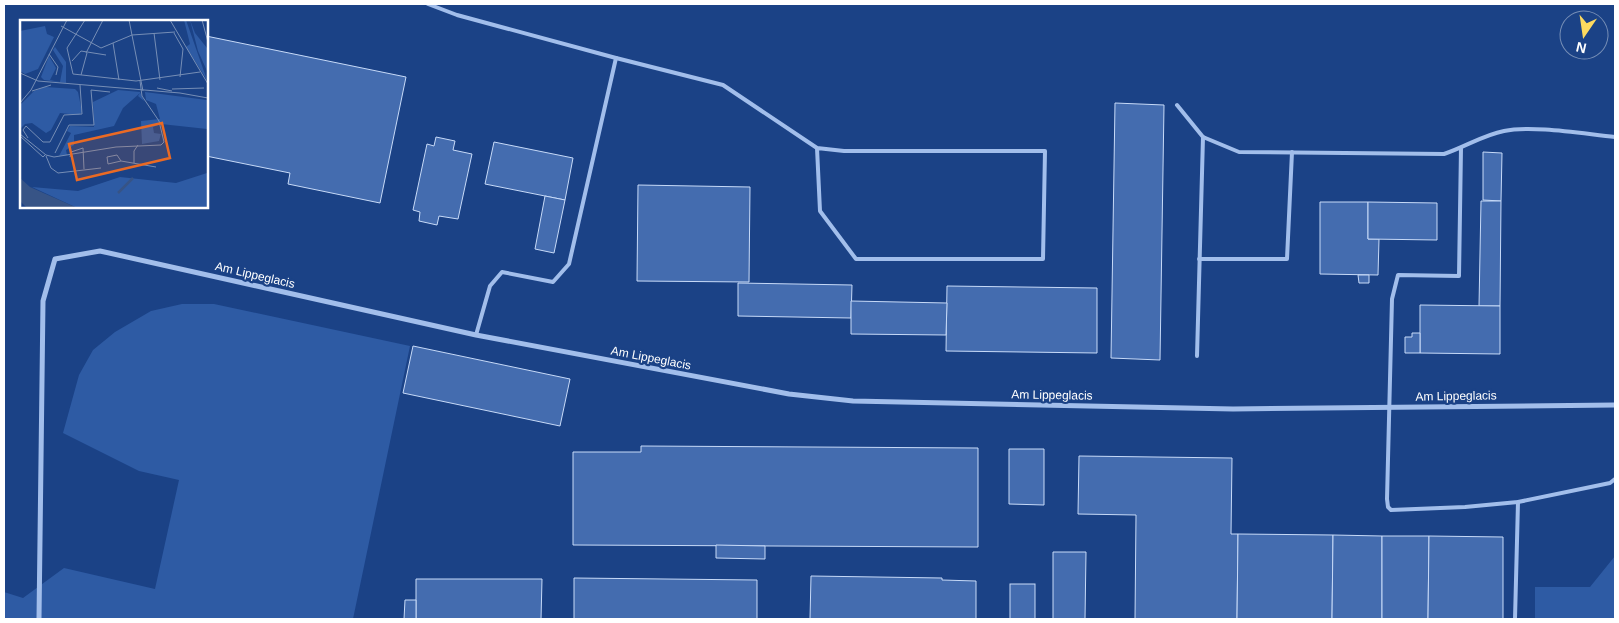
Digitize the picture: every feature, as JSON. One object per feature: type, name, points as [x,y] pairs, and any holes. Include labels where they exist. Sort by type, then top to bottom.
[{"type":"street","name":"Am Lippeglacis","points":[[39,619],[43,301],[55,260],[100,251],[476,335],[789,394],[853,401],[1233,408],[1615,405]]},
{"type":"lane","points":[[428,4],[457,15],[723,85],[817,148],[844,151],[1044,151],[1044,259],[856,260],[820,211],[817,148]]},
{"type":"lane","points":[[476,335],[490,286],[502,272],[553,282],[569,264],[616,58]]},
{"type":"lane","points":[[1177,105],[1203,137],[1239,152],[1444,154],[1461,148],[1480,137],[1506,130],[1536,130],[1615,137]]},
{"type":"lane","points":[[1197,356],[1203,137]]},
{"type":"lane","points":[[1461,148],[1459,276],[1398,275],[1392,299],[1386,499],[1388,507],[1392,510],[1465,507],[1518,502],[1610,483],[1615,479]]},
{"type":"lane","points":[[1199,259],[1287,260],[1292,152]]},
{"type":"lane","points":[[1515,619],[1518,502]]},
{"type":"shaded area","points":[[182,304],[214,304],[410,346],[353,619],[4,619],[4,592],[23,598],[64,568],[155,589],[179,480],[139,471],[63,433],[79,375],[93,350],[115,332],[151,311]]},
{"type":"shaded area","points":[[1615,556],[1615,619],[1535,619],[1535,587],[1590,587]]},
{"type":"building","points":[[208,36],[406,77],[380,203],[288,184],[290,173],[208,156]]},
{"type":"building","points":[[1115,103],[1164,105],[1160,360],[1111,358]]},
{"type":"building","points":[[436,137],[455,141],[453,150],[472,154],[458,219],[439,216],[437,225],[419,221],[420,212],[413,210],[427,144],[434,146]]},
{"type":"building","points":[[494,142],[573,158],[565,200],[485,184]]},
{"type":"building","points":[[1483,152],[1502,153],[1501,201],[1483,200]]},
{"type":"building","points":[[638,185],[750,187],[749,282],[637,281]]},
{"type":"building","points":[[545,196],[565,200],[554,253],[535,249]]},
{"type":"building","points":[[1481,201],[1501,201],[1500,306],[1479,306]]},
{"type":"building","points":[[1320,202],[1368,202],[1368,239],[1379,239],[1378,275],[1320,274]]},
{"type":"building","points":[[1368,202],[1437,203],[1437,240],[1368,239]]},
{"type":"building","points":[[1358,275],[1369,275],[1369,283],[1359,283]]},
{"type":"building","points":[[738,283],[852,285],[851,318],[738,316]]},
{"type":"building","points":[[947,286],[1097,288],[1097,353],[946,351]]},
{"type":"building","points":[[851,301],[947,303],[946,335],[851,334]]},
{"type":"building","points":[[1420,305],[1500,306],[1500,354],[1420,353]]},
{"type":"building","points":[[1412,333],[1420,333],[1420,353],[1405,353],[1405,337],[1412,337]]},
{"type":"building","points":[[413,346],[570,379],[560,426],[403,393]]},
{"type":"building","points":[[641,446],[978,448],[978,547],[573,545],[573,452],[641,452]]},
{"type":"building","points":[[1009,449],[1044,449],[1044,505],[1009,504]]},
{"type":"building","points":[[1079,456],[1232,458],[1231,534],[1238,534],[1237,619],[1135,619],[1136,515],[1078,514]]},
{"type":"building","points":[[1238,534],[1333,535],[1332,619],[1237,619]]},
{"type":"building","points":[[1333,535],[1382,536],[1382,619],[1332,619]]},
{"type":"building","points":[[1382,536],[1429,536],[1428,619],[1382,619]]},
{"type":"building","points":[[1429,536],[1503,537],[1503,619],[1428,619]]},
{"type":"building","points":[[716,545],[765,546],[765,559],[716,558]]},
{"type":"building","points":[[1053,552],[1086,552],[1085,619],[1053,619]]},
{"type":"building","points":[[811,576],[942,578],[942,580],[976,581],[976,619],[810,619]]},
{"type":"building","points":[[574,578],[757,580],[757,619],[574,619]]},
{"type":"building","points":[[416,579],[542,579],[541,619],[416,619]]},
{"type":"building","points":[[1010,584],[1035,584],[1035,619],[1010,619]]},
{"type":"building","points":[[405,600],[416,600],[416,619],[404,619]]}]
